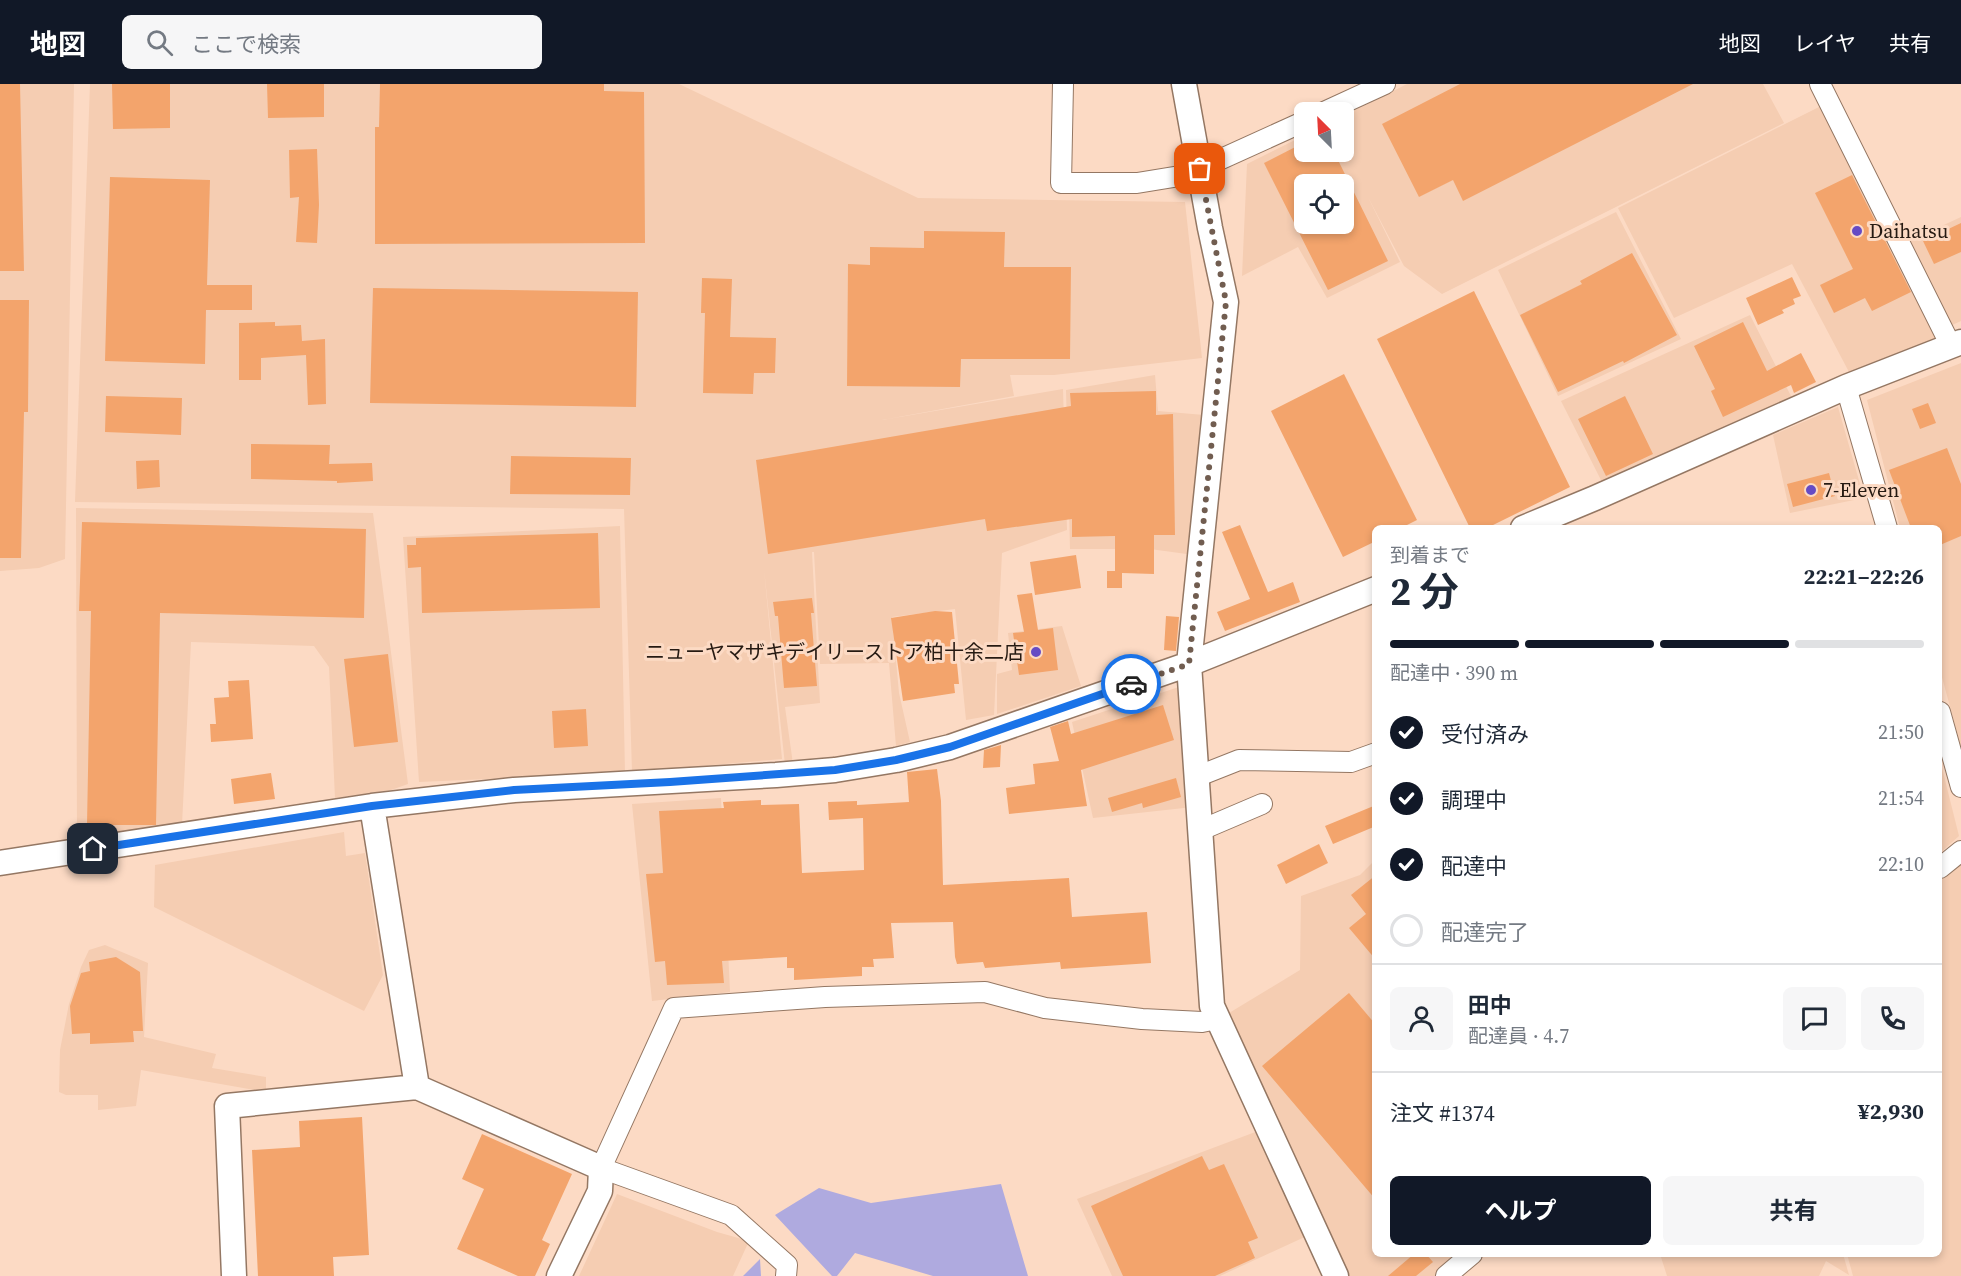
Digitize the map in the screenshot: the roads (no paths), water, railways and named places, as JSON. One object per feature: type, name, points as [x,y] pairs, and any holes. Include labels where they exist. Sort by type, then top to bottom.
[{"type":"street","points":[[1064,84],[1061,183],[1137,183],[1186,175],[1294,126]]},
{"type":"street","points":[[1184,84],[1226,302],[1189,664],[1212,1006],[1336,1276]]},
{"type":"street","points":[[1346,102],[1385,84]]},
{"type":"street","points":[[1531,525],[1846,387],[1956,344],[1820,84]]},
{"type":"street","points":[[1846,387],[1886,525]]},
{"type":"street","points":[[0,863],[372,806],[514,790],[835,770],[896,760],[950,747],[1189,664],[1372,591]]},
{"type":"street","points":[[1942,719],[1961,786]]},
{"type":"street","points":[[1196,777],[1239,760],[1351,762],[1372,754]]},
{"type":"street","points":[[1201,830],[1262,804]]},
{"type":"street","points":[[372,806],[417,1087]]},
{"type":"street","points":[[1942,866],[1961,851]]},
{"type":"street","points":[[559,1276],[600,1191],[601,1168],[674,1008],[825,997],[985,992],[1045,1008],[1142,1019],[1202,1022],[1217,1019]]},
{"type":"street","points":[[234,1276],[227,1106],[417,1087],[601,1168],[731,1215],[787,1265],[786,1276]]},
{"type":"street","points":[[1446,1276],[1468,1257]]},
{"type":"place","name":"Daihatsu","points":[[1857,231]]},
{"type":"place","name":"7-Eleven","points":[[1811,490]]},
{"type":"place","name":"ニューヤマザキデイリーストア柏十余二店","points":[[1036,652]]}]
